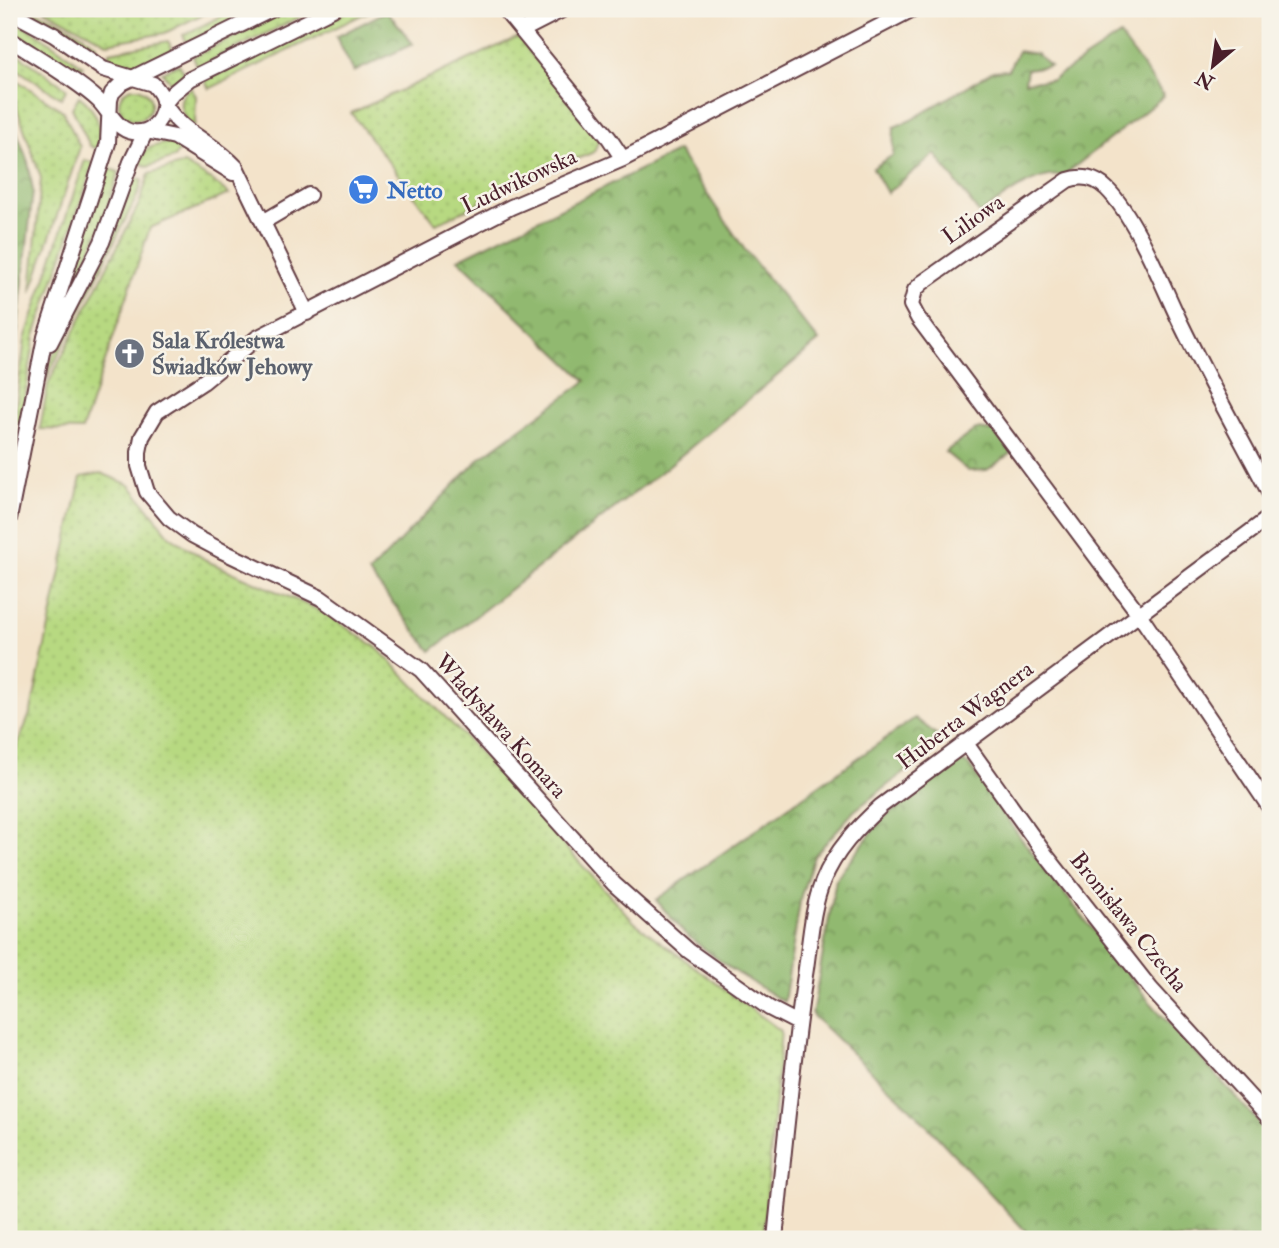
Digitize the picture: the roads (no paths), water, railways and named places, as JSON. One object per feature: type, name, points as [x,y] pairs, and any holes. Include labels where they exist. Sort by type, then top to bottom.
[{"type":"street","points":[[9,519],[15,458],[45,337],[108,143],[112,93],[122,83],[273,9]]},
{"type":"street","points":[[37,377],[48,348],[102,242],[134,154],[146,131],[157,123],[164,104],[190,79],[333,9]]},
{"type":"street","points":[[505,9],[623,159]]},
{"type":"street","points":[[523,30],[564,9]]},
{"type":"street","name":"Ludwikowska","points":[[139,452],[147,425],[163,406],[203,382],[248,344],[511,207],[623,159],[914,9]]},
{"type":"street","points":[[9,11],[54,35],[103,69],[153,84],[159,90],[174,120],[224,153],[236,167],[307,313]]},
{"type":"street","points":[[9,38],[93,96],[124,129],[175,137],[231,171],[244,183]]},
{"type":"street","name":"Liliowa","points":[[1139,614],[918,318],[911,305],[915,290],[922,283],[1068,180],[1083,178],[1098,182],[1112,194],[1129,220],[1210,384],[1270,494]]},
{"type":"street","points":[[263,222],[309,195]]},
{"type":"street","name":"Władysława Komara","points":[[139,452],[139,466],[147,492],[169,518],[192,535],[222,551],[321,598],[421,670],[614,884],[688,951],[769,1008],[797,1023]]},
{"type":"street","name":"Huberta Wagnera","points":[[775,1239],[797,1023],[819,892],[836,855],[881,806],[1270,517]]},
{"type":"street","points":[[1139,614],[1270,808]]},
{"type":"street","name":"Bronisława Czecha","points":[[965,742],[1045,854],[1151,989],[1270,1119]]},
{"type":"place","name":"Netto","points":[[364,190]]},
{"type":"place","name":"Sala Królestwa Świadków Jehowy","points":[[129,353]]}]
